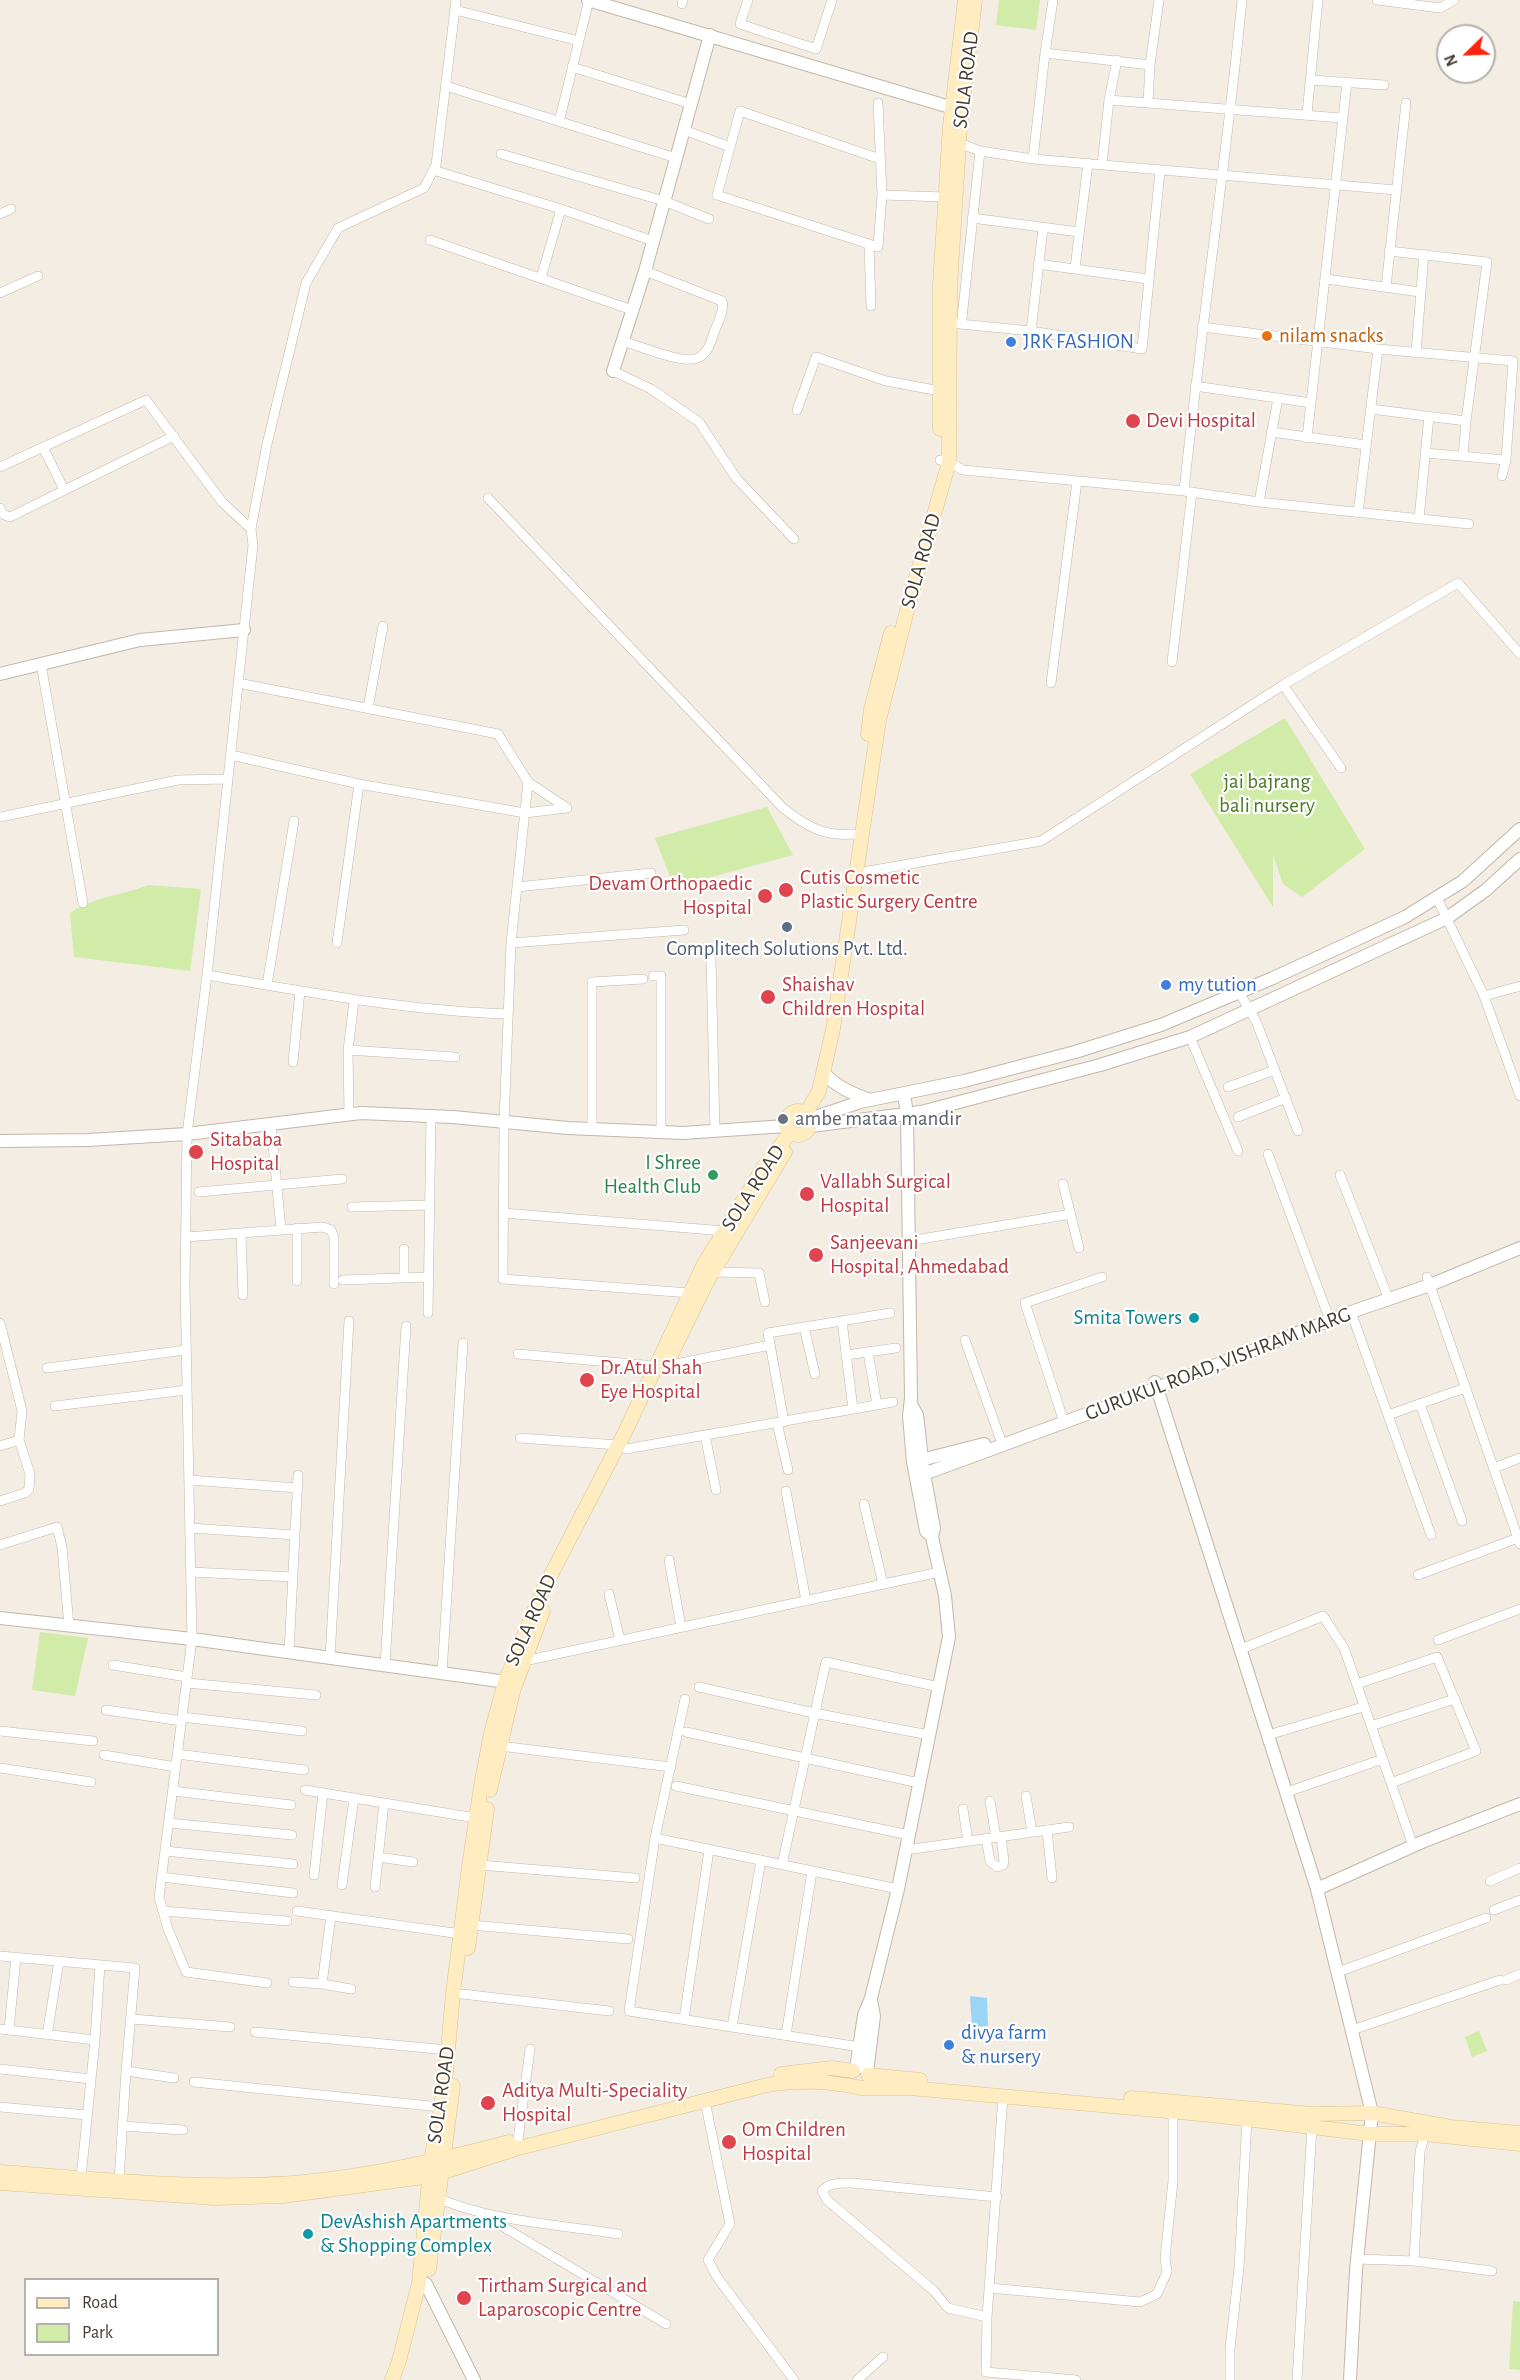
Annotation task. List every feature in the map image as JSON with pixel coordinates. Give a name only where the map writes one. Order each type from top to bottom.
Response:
[{"type":"main road","name":"SOLA ROAD","points":[[807,1117],[819,1091],[833,1029],[879,720],[944,461],[956,320],[959,143],[957,109],[965,0]]},
{"type":"main road","name":"SOLA ROAD","points":[[807,1117],[810,1091],[825,1027],[871,709],[944,461],[940,391],[940,285],[945,197],[975,0]]},
{"type":"main road","points":[[790,1114],[807,1117],[806,1134],[791,1131],[790,1114]]},
{"type":"main road","name":"SOLA ROAD","points":[[661,1366],[704,1264],[765,1165],[791,1131]]},
{"type":"main road","name":"SOLA ROAD","points":[[400,2380],[422,2289],[438,2199],[440,2107],[447,2050],[466,1930],[480,1865],[490,1784],[500,1746],[510,1682],[524,1660],[550,1591],[661,1366],[791,1131]]},
{"type":"main road","name":"SOLA ROAD","points":[[392,2380],[422,2289],[462,1994],[476,1818],[491,1733],[541,1594],[622,1447]]},
{"type":"main road","points":[[0,2172],[244,2185],[303,2182],[437,2167],[518,2139],[775,2075],[832,2068],[1312,2114],[1372,2113],[1451,2127],[1520,2133]]},
{"type":"main road","points":[[858,2087],[868,2082],[861,2071]]},
{"type":"main road","points":[[0,2183],[215,2198],[283,2196],[437,2167],[768,2085],[798,2080],[858,2087],[910,2088],[1173,2111],[1370,2134],[1425,2134],[1520,2144]]},
{"type":"street","points":[[736,43],[748,0]]},
{"type":"street","points":[[740,24],[816,49],[832,0]]},
{"type":"street","points":[[1033,159],[1053,0]]},
{"type":"street","points":[[1148,102],[1150,65],[1159,0]]},
{"type":"street","points":[[1172,662],[1188,492],[1195,386],[1231,109],[1242,0]]},
{"type":"street","points":[[1307,114],[1318,0]]},
{"type":"street","points":[[1377,0],[1407,1],[1440,8],[1454,0]]},
{"type":"street","points":[[559,122],[579,41],[595,1],[957,109]]},
{"type":"street","points":[[267,1983],[186,1972],[168,1929],[159,1897],[192,1639],[186,1350],[187,1134],[231,755],[253,545],[251,529],[267,444],[306,283],[338,228],[424,188],[436,165],[455,5],[579,41]]},
{"type":"street","points":[[710,35],[645,271],[613,371],[651,389],[699,422],[736,478],[794,539]]},
{"type":"street","points":[[1045,53],[1150,65]]},
{"type":"street","points":[[1102,165],[1109,100],[1117,60]]},
{"type":"street","points":[[572,67],[691,104]]},
{"type":"street","points":[[1311,80],[1384,85]]},
{"type":"street","points":[[1307,438],[1347,82]]},
{"type":"street","points":[[446,86],[676,158]]},
{"type":"street","points":[[1109,100],[1342,118]]},
{"type":"street","points":[[1386,287],[1406,103]]},
{"type":"street","points":[[878,104],[882,195],[878,247],[717,195],[740,111],[880,159]]},
{"type":"street","points":[[684,130],[730,147]]},
{"type":"street","points":[[959,143],[980,151],[1033,159],[1396,190]]},
{"type":"street","points":[[980,151],[956,320],[1142,349],[1160,171]]},
{"type":"street","points":[[501,154],[664,201],[709,219]]},
{"type":"street","points":[[1075,268],[1088,163]]},
{"type":"street","points":[[433,170],[561,209],[653,241]]},
{"type":"street","points":[[882,195],[945,197]]},
{"type":"street","points":[[0,214],[11,209]]},
{"type":"street","points":[[541,278],[561,209]]},
{"type":"street","points":[[972,218],[1079,232]]},
{"type":"street","points":[[1031,331],[1043,228]]},
{"type":"street","points":[[430,240],[632,310]]},
{"type":"street","points":[[869,244],[872,306]]},
{"type":"street","points":[[1389,251],[1487,262],[1463,456]]},
{"type":"street","points":[[1416,353],[1424,254]]},
{"type":"street","points":[[1038,264],[1148,279]]},
{"type":"street","points":[[622,341],[683,359],[695,359],[703,356],[721,312],[722,301],[713,296],[676,285],[645,271]]},
{"type":"street","points":[[0,293],[39,276]]},
{"type":"street","points":[[1326,279],[1420,292]]},
{"type":"street","points":[[1202,327],[1377,350],[1513,361],[1506,460],[1502,476]]},
{"type":"street","points":[[1358,513],[1377,350]]},
{"type":"street","points":[[797,410],[816,357],[886,381],[940,391]]},
{"type":"street","points":[[1195,386],[1311,403]]},
{"type":"street","points":[[1259,502],[1278,398]]},
{"type":"street","points":[[0,467],[146,400],[222,502],[251,529]]},
{"type":"street","points":[[1371,410],[1466,421]]},
{"type":"street","points":[[1419,519],[1429,416]]},
{"type":"street","points":[[1271,432],[1366,446]]},
{"type":"street","points":[[0,508],[2,514],[10,517],[174,436]]},
{"type":"street","points":[[43,447],[64,490]]},
{"type":"street","points":[[1425,453],[1506,460]]},
{"type":"street","points":[[944,461],[963,470],[1188,492],[1259,502],[1469,524]]},
{"type":"street","points":[[1051,683],[1077,481]]},
{"type":"street","points":[[488,498],[783,808],[816,831],[839,835],[854,834]]},
{"type":"street","points":[[857,873],[1041,841],[1283,686],[1458,583],[1520,654]]},
{"type":"street","points":[[368,708],[383,626]]},
{"type":"street","points":[[0,674],[140,640],[244,630]]},
{"type":"street","points":[[41,664],[83,903]]},
{"type":"street","points":[[231,755],[359,784],[525,813],[567,808],[528,782],[498,734],[238,683]]},
{"type":"street","points":[[1283,686],[1341,768]]},
{"type":"street","points":[[0,817],[178,780],[228,779]]},
{"type":"street","points":[[528,782],[511,944],[504,1122],[503,1279],[690,1293]]},
{"type":"street","points":[[337,943],[359,784]]},
{"type":"street","points":[[267,985],[294,821]]},
{"type":"street","points":[[807,1117],[1075,1052],[1161,1025],[1405,917],[1463,881],[1520,829]]},
{"type":"street","points":[[807,1117],[907,1114],[1014,1089],[1100,1065],[1190,1036],[1448,918],[1486,890],[1520,859]]},
{"type":"street","points":[[517,887],[651,873]]},
{"type":"street","points":[[1437,898],[1484,996],[1520,1096]]},
{"type":"street","points":[[511,944],[684,930]]},
{"type":"street","points":[[711,959],[715,1130]]},
{"type":"street","points":[[207,975],[354,1001],[471,1013],[508,1014]]},
{"type":"street","points":[[653,976],[661,976],[661,1132]]},
{"type":"street","points":[[592,1129],[592,982],[643,979]]},
{"type":"street","points":[[1484,996],[1520,986]]},
{"type":"street","points":[[293,1062],[300,991]]},
{"type":"street","points":[[1239,992],[1256,1022],[1298,1131]]},
{"type":"street","points":[[349,1114],[348,1050],[354,1001]]},
{"type":"street","points":[[1190,1036],[1238,1152]]},
{"type":"street","points":[[348,1050],[454,1057]]},
{"type":"street","points":[[1228,1088],[1275,1070]]},
{"type":"street","points":[[823,1072],[841,1088],[871,1100]]},
{"type":"street","points":[[861,2071],[860,2047],[864,2015],[871,1998],[898,1889],[949,1637],[940,1572],[932,1537],[934,1528],[920,1476],[909,1416],[911,1404],[909,1241],[907,1114],[904,1095]]},
{"type":"street","points":[[1238,1117],[1286,1098]]},
{"type":"street","points":[[0,1141],[88,1140],[187,1134],[349,1114],[431,1116],[661,1132],[791,1131]]},
{"type":"street","points":[[428,1313],[431,1116]]},
{"type":"street","points":[[271,1123],[280,1230]]},
{"type":"street","points":[[1268,1154],[1328,1315]]},
{"type":"street","points":[[1340,1175],[1386,1292]]},
{"type":"street","points":[[199,1192],[342,1179]]},
{"type":"street","points":[[1063,1184],[1080,1248]]},
{"type":"street","points":[[352,1207],[429,1205]]},
{"type":"street","points":[[503,1213],[725,1231]]},
{"type":"street","points":[[909,1241],[1071,1214]]},
{"type":"street","points":[[186,1237],[323,1227],[331,1230],[334,1237],[338,1282],[428,1277]]},
{"type":"street","points":[[297,1228],[297,1281]]},
{"type":"street","points":[[241,1233],[243,1295]]},
{"type":"street","name":"GURUKUL ROAD, VISHRAM MARG","points":[[920,1476],[1351,1312],[1520,1242]]},
{"type":"street","name":"GURUKUL ROAD, VISHRAM MARG","points":[[918,1461],[1000,1438],[1156,1385],[1386,1292],[1428,1281],[1520,1248]]},
{"type":"street","points":[[404,1249],[404,1278]]},
{"type":"street","points":[[712,1272],[759,1273],[765,1302]]},
{"type":"street","points":[[1062,1416],[1025,1303],[1102,1277]]},
{"type":"street","points":[[1418,1575],[1519,1541],[1428,1281]]},
{"type":"street","points":[[1351,1312],[1431,1535]]},
{"type":"street","points":[[788,1470],[768,1333],[890,1313]]},
{"type":"street","points":[[330,1658],[349,1321]]},
{"type":"street","points":[[842,1321],[853,1409]]},
{"type":"street","points":[[0,1323],[22,1411],[19,1440],[30,1474],[29,1489],[25,1493],[0,1501]]},
{"type":"street","points":[[385,1665],[406,1326]]},
{"type":"street","points":[[804,1327],[814,1374]]},
{"type":"street","points":[[965,1340],[1000,1438]]},
{"type":"street","points":[[442,1673],[463,1343]]},
{"type":"street","points":[[518,1354],[661,1366],[770,1345]]},
{"type":"street","points":[[846,1355],[896,1348]]},
{"type":"street","points":[[47,1368],[186,1350]]},
{"type":"street","points":[[868,1352],[877,1405]]},
{"type":"street","points":[[1156,1385],[1317,1889],[1372,2113],[1357,2259],[1350,2380]]},
{"type":"street","points":[[1388,1415],[1465,1388]]},
{"type":"street","points":[[55,1406],[187,1390]]},
{"type":"street","points":[[520,1438],[622,1447],[893,1402]]},
{"type":"street","points":[[1420,1404],[1462,1521]]},
{"type":"street","points":[[705,1435],[717,1490]]},
{"type":"street","points":[[0,1446],[19,1440]]},
{"type":"street","points":[[1494,1468],[1520,1458]]},
{"type":"street","points":[[289,1652],[298,1474]]},
{"type":"street","points":[[189,1480],[298,1488]]},
{"type":"street","points":[[786,1491],[806,1601]]},
{"type":"street","points":[[864,1504],[883,1584]]},
{"type":"street","points":[[0,1545],[57,1527],[62,1547],[69,1626]]},
{"type":"street","points":[[190,1528],[295,1535]]},
{"type":"street","points":[[669,1560],[681,1627]]},
{"type":"street","points":[[191,1572],[293,1577]]},
{"type":"street","points":[[524,1660],[940,1572]]},
{"type":"street","points":[[609,1594],[620,1640]]},
{"type":"street","points":[[1438,1640],[1520,1609]]},
{"type":"street","points":[[1241,1649],[1323,1616],[1344,1648],[1413,1846]]},
{"type":"street","points":[[0,1618],[192,1639],[510,1682]]},
{"type":"street","points":[[1357,1684],[1437,1657],[1476,1751],[1391,1783]]},
{"type":"street","points":[[782,1865],[826,1662],[939,1687]]},
{"type":"street","points":[[112,1665],[187,1680],[316,1695]]},
{"type":"street","points":[[699,1688],[929,1735]]},
{"type":"street","points":[[1371,1726],[1455,1699]]},
{"type":"street","points":[[685,1700],[655,1838],[629,2011],[860,2047]]},
{"type":"street","points":[[1268,1735],[1364,1707]]},
{"type":"street","points":[[106,1710],[302,1731]]},
{"type":"street","points":[[0,1731],[93,1741]]},
{"type":"street","points":[[686,1732],[919,1783]]},
{"type":"street","points":[[500,1746],[670,1767]]},
{"type":"street","points":[[177,1754],[304,1770]]},
{"type":"street","points":[[104,1755],[176,1767]]},
{"type":"street","points":[[1287,1792],[1383,1759]]},
{"type":"street","points":[[0,1767],[91,1782]]},
{"type":"street","points":[[676,1786],[909,1835]]},
{"type":"street","points":[[305,1790],[476,1818]]},
{"type":"street","points":[[173,1791],[291,1805]]},
{"type":"street","points":[[314,1875],[323,1793]]},
{"type":"street","points":[[1026,1796],[1032,1832]]},
{"type":"street","points":[[342,1885],[354,1798]]},
{"type":"street","points":[[990,1801],[994,1837]]},
{"type":"street","points":[[375,1887],[384,1803]]},
{"type":"street","points":[[1317,1889],[1413,1846],[1520,1804]]},
{"type":"street","points":[[963,1809],[968,1841]]},
{"type":"street","points":[[169,1823],[292,1835]]},
{"type":"street","points":[[906,1850],[1069,1827]]},
{"type":"street","points":[[1047,1830],[1052,1878]]},
{"type":"street","points":[[655,1838],[898,1889]]},
{"type":"street","points":[[684,2019],[709,1850]]},
{"type":"street","points":[[165,1851],[293,1864]]},
{"type":"street","points":[[378,1857],[413,1862]]},
{"type":"street","points":[[732,2027],[761,1860]]},
{"type":"street","points":[[480,1865],[635,1878]]},
{"type":"street","points":[[1490,1881],[1520,1868]]},
{"type":"street","points":[[786,2035],[812,1871]]},
{"type":"street","points":[[162,1877],[293,1893]]},
{"type":"street","points":[[1494,1910],[1520,1900]]},
{"type":"street","points":[[163,1911],[287,1921]]},
{"type":"street","points":[[297,1911],[466,1930],[628,1939]]},
{"type":"street","points":[[322,1984],[331,1916]]},
{"type":"street","points":[[1338,1972],[1486,1918]]},
{"type":"street","points":[[0,1956],[135,1968],[119,2180]]},
{"type":"street","points":[[16,1957],[5,2030],[95,2040]]},
{"type":"street","points":[[47,2035],[59,1961]]},
{"type":"street","points":[[81,2178],[100,1965]]},
{"type":"street","points":[[1352,2030],[1520,1974]]},
{"type":"street","points":[[292,1982],[351,1989]]},
{"type":"street","points":[[462,1994],[609,2012]]},
{"type":"street","points":[[861,2071],[874,2016],[871,1998]]},
{"type":"street","points":[[132,2019],[230,2027]]},
{"type":"street","points":[[255,2032],[447,2050]]},
{"type":"street","points":[[518,2139],[530,2049]]},
{"type":"street","points":[[0,2069],[91,2079]]},
{"type":"street","points":[[126,2071],[174,2078]]},
{"type":"street","points":[[194,2082],[440,2107]]},
{"type":"street","points":[[1003,2096],[987,2318],[986,2372],[1076,2380]]},
{"type":"street","points":[[705,2101],[730,2224],[708,2260],[717,2277],[794,2380]]},
{"type":"street","points":[[0,2107],[87,2115]]},
{"type":"street","points":[[990,2288],[1140,2302],[1157,2294],[1167,2272],[1165,2258],[1173,2181],[1173,2111]]},
{"type":"street","points":[[1230,2380],[1230,2348],[1239,2268],[1248,2119]]},
{"type":"street","points":[[122,2126],[183,2130]]},
{"type":"street","points":[[1297,2380],[1312,2126]]},
{"type":"street","points":[[1414,2261],[1420,2152],[1425,2134]]},
{"type":"street","points":[[987,2318],[948,2308],[934,2291],[827,2200],[822,2191],[825,2187],[837,2183],[852,2183],[997,2197]]},
{"type":"street","points":[[438,2199],[456,2207],[480,2213],[618,2234]]},
{"type":"street","points":[[480,2213],[666,2324]]},
{"type":"street","points":[[1357,2259],[1414,2261],[1492,2271]]},
{"type":"street","points":[[422,2289],[466,2380]]},
{"type":"street","points":[[422,2289],[474,2380]]},
{"type":"street","points":[[857,2380],[883,2357]]},
{"type":"green space","points":[[999,0],[1040,0],[1036,30],[996,25]]},
{"type":"green space","name":"jai bajrang bali nursery","points":[[1285,718],[1365,849],[1302,897],[1283,884],[1273,855],[1273,907],[1190,774]]},
{"type":"green space","points":[[767,807],[793,855],[674,887],[655,838]]},
{"type":"green space","points":[[148,885],[201,889],[190,971],[74,957],[70,913],[99,900]]},
{"type":"green space","points":[[40,1632],[88,1638],[75,1696],[32,1690]]},
{"type":"green space","points":[[1479,2031],[1487,2051],[1472,2057],[1465,2037]]},
{"type":"green space","points":[[1513,2301],[1520,2302],[1520,2370],[1509,2369]]},
{"type":"water","points":[[970,1996],[987,1998],[988,2026],[972,2027]]},
{"type":"place","name":"nilam snacks","points":[[1267,336]]},
{"type":"place","name":"JRK FASHION","points":[[1011,342]]},
{"type":"place","name":"Devi Hospital","points":[[1133,421]]},
{"type":"place","name":"Cutis Cosmetic Plastic Surgery Centre","points":[[786,890]]},
{"type":"place","name":"Devam Orthopaedic Hospital","points":[[765,896]]},
{"type":"place","name":"Complitech Solutions Pvt. Ltd.","points":[[787,927]]},
{"type":"place","name":"my tution","points":[[1166,985]]},
{"type":"place","name":"Shaishav Children Hospital","points":[[768,997]]},
{"type":"place","name":"ambe mataa mandir","points":[[783,1119]]},
{"type":"place","name":"Sitababa Hospital","points":[[196,1152]]},
{"type":"place","name":"I Shree Health Club","points":[[713,1175]]},
{"type":"place","name":"Vallabh Surgical Hospital","points":[[807,1194]]},
{"type":"place","name":"Sanjeevani Hospital, Ahmedabad","points":[[816,1255]]},
{"type":"place","name":"Smita Towers","points":[[1194,1318]]},
{"type":"place","name":"Dr.Atul Shah Eye Hospital","points":[[587,1380]]},
{"type":"place","name":"divya farm & nursery","points":[[949,2045]]},
{"type":"place","name":"Aditya Multi-Speciality Hospital","points":[[488,2103]]},
{"type":"place","name":"Om Children Hospital","points":[[729,2142]]},
{"type":"place","name":"DevAshish Apartments & Shopping Complex","points":[[308,2234]]},
{"type":"place","name":"Tirtham Surgical and Laparoscopic Centre","points":[[464,2298]]}]
